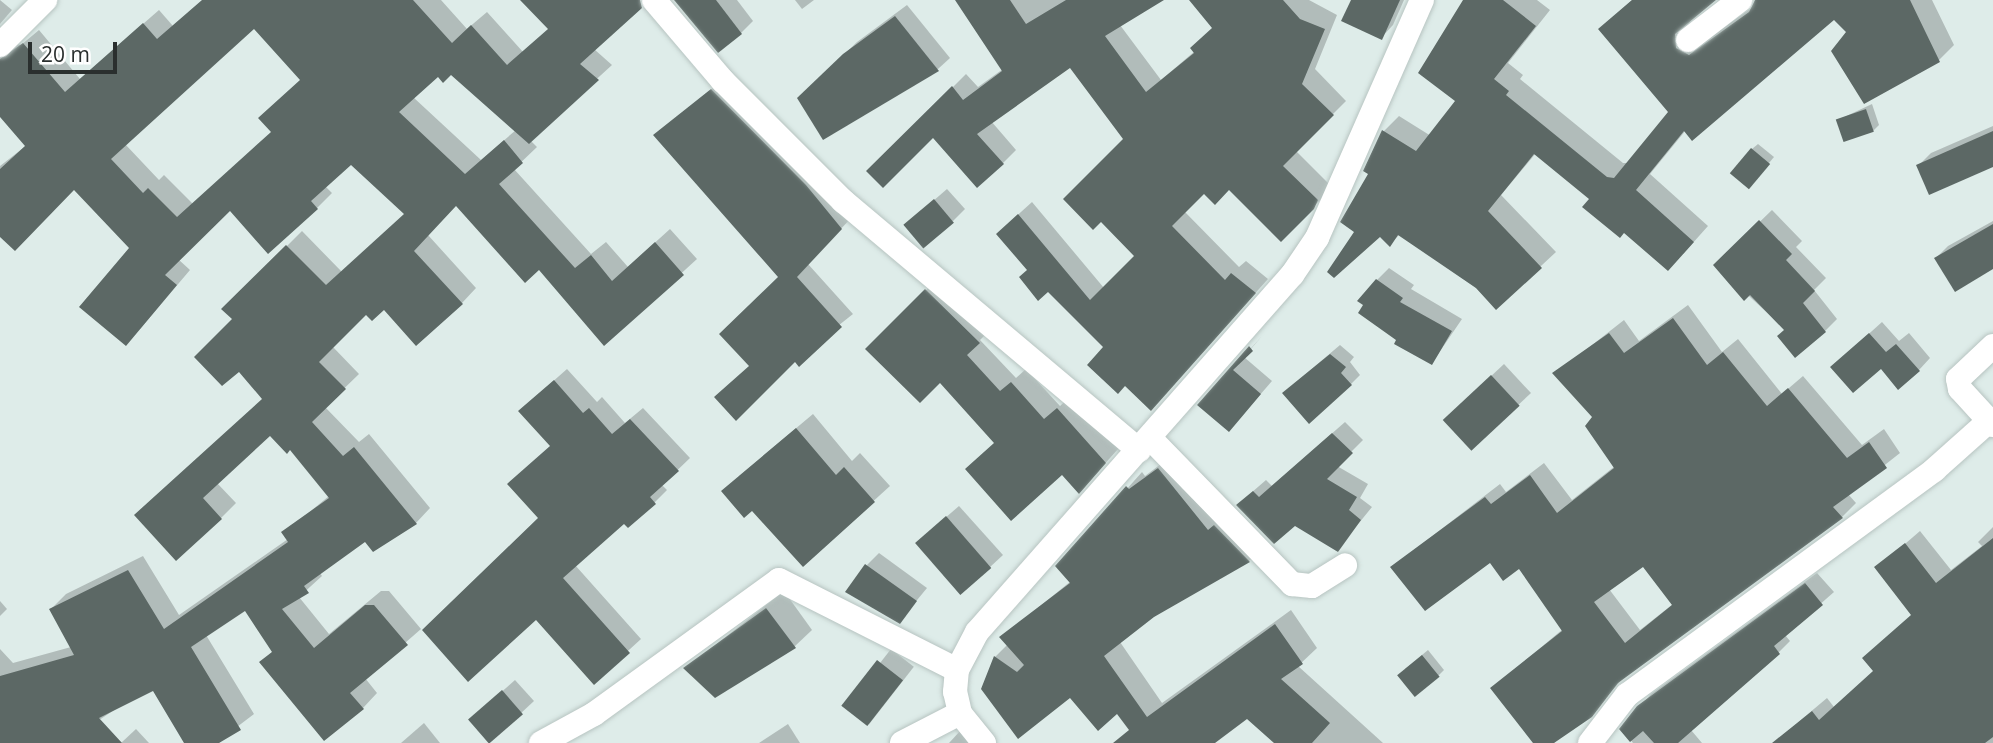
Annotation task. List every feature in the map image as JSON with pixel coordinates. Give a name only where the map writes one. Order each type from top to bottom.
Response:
[{"type":"street","points":[[0,45],[46,0]]},
{"type":"street","points":[[654,0],[723,80],[843,201],[1144,444],[1292,584],[1312,586],[1345,565]]},
{"type":"street","points":[[984,743],[960,713],[955,692],[957,670],[977,632],[1004,597],[1144,444],[1292,275],[1317,238],[1422,0]]},
{"type":"street","points":[[1688,40],[1740,0]]},
{"type":"street","points":[[1590,743],[1628,695],[1934,470],[1991,423],[1960,389],[1958,379],[1993,346]]},
{"type":"street","points":[[541,743],[594,714],[779,580],[957,670]]},
{"type":"street","points":[[902,743],[960,713]]},
{"type":"building","points":[[202,0],[413,0],[452,43],[471,25],[507,65],[548,29],[520,0],[640,0],[642,8],[580,64],[599,80],[529,144],[451,75],[443,83],[438,77],[399,112],[465,174],[504,140],[523,163],[499,184],[575,268],[591,255],[612,281],[655,242],[684,275],[604,346],[539,270],[525,283],[456,206],[414,251],[463,304],[416,346],[384,310],[372,321],[366,315],[319,362],[346,389],[312,422],[343,456],[354,447],[417,524],[373,552],[365,542],[304,586],[309,593],[282,609],[314,648],[365,605],[374,605],[408,645],[350,693],[364,709],[324,741],[259,662],[272,652],[245,611],[191,647],[241,730],[219,743],[184,743],[153,691],[99,718],[122,743],[0,743],[0,676],[74,655],[49,609],[128,570],[164,629],[288,542],[281,532],[329,498],[290,450],[287,454],[270,436],[203,498],[222,519],[176,561],[134,515],[262,399],[239,372],[222,386],[194,357],[232,319],[221,309],[286,245],[326,285],[404,214],[351,165],[311,201],[318,209],[268,254],[230,211],[165,275],[177,285],[126,346],[79,307],[129,248],[74,190],[15,251],[0,237],[0,169],[25,146],[0,117],[0,59],[23,43],[65,92],[143,23],[157,39]],"holes":[[[254,29],[300,80],[258,118],[271,132],[177,217],[148,188],[143,193],[111,159]]]},
{"type":"building","points":[[674,0],[716,0],[742,34],[718,53]]},
{"type":"building","points":[[955,0],[1010,0],[1026,24],[1066,0],[1164,0],[1105,36],[1146,92],[1194,53],[1190,48],[1212,28],[1189,0],[1283,0],[1300,19],[1325,29],[1302,84],[1334,115],[1283,166],[1318,200],[1314,209],[1281,242],[1229,190],[1215,205],[1204,194],[1172,226],[1225,280],[1231,273],[1256,293],[1151,411],[1125,386],[1118,394],[1087,365],[1103,347],[1048,292],[1038,301],[1019,277],[1027,270],[996,234],[1018,214],[1090,300],[1134,256],[1101,222],[1093,230],[1063,199],[1123,139],[1070,68],[977,134],[1004,164],[977,188],[933,138],[883,188],[866,171],[952,86],[963,100],[1002,71]]},
{"type":"building","points":[[1351,0],[1400,0],[1382,40],[1341,21]]},
{"type":"building","points":[[1463,0],[1503,0],[1536,26],[1494,79],[1509,91],[1506,95],[1607,177],[1614,178],[1668,112],[1598,29],[1632,0],[1716,0],[1675,34],[1676,48],[1689,55],[1749,12],[1755,0],[1910,0],[1940,62],[1864,104],[1831,51],[1846,32],[1834,20],[1692,141],[1684,131],[1636,190],[1694,242],[1668,271],[1624,233],[1620,238],[1582,207],[1589,199],[1534,154],[1488,211],[1542,268],[1496,310],[1476,288],[1398,235],[1390,247],[1380,237],[1334,278],[1327,272],[1354,232],[1340,222],[1368,174],[1363,171],[1382,130],[1416,151],[1455,101],[1418,73]]},
{"type":"building","points":[[895,16],[939,71],[823,140],[797,98],[843,54]]},
{"type":"building","points":[[711,89],[806,185],[842,229],[797,277],[842,327],[799,367],[795,362],[736,421],[714,397],[749,366],[719,334],[778,277],[653,135]]},
{"type":"building","points":[[1866,109],[1874,132],[1844,142],[1836,119]]},
{"type":"building","points":[[1993,131],[1993,167],[1929,195],[1916,165]]},
{"type":"building","points":[[1751,148],[1770,164],[1749,189],[1730,173]]},
{"type":"building","points":[[934,199],[954,223],[923,248],[903,225]]},
{"type":"building","points":[[1759,220],[1792,254],[1786,260],[1815,291],[1803,303],[1826,332],[1795,358],[1777,336],[1784,330],[1750,295],[1744,301],[1713,265]]},
{"type":"building","points":[[1993,224],[1993,269],[1955,292],[1934,258]]},
{"type":"building","points":[[1376,279],[1403,298],[1400,302],[1452,331],[1432,365],[1394,344],[1396,340],[1358,313],[1363,305],[1357,301]]},
{"type":"building","points":[[925,289],[980,343],[967,355],[1000,391],[1011,382],[1044,419],[1057,408],[1106,463],[1079,494],[1062,475],[1011,521],[965,469],[994,443],[940,383],[920,403],[865,349]]},
{"type":"building","points":[[1673,318],[1707,365],[1723,352],[1767,406],[1788,388],[1847,458],[1869,442],[1887,468],[1833,507],[1843,518],[1618,683],[1592,717],[1554,743],[1533,743],[1490,688],[1562,631],[1519,569],[1503,581],[1490,563],[1425,611],[1390,567],[1485,497],[1491,504],[1530,475],[1557,513],[1614,468],[1585,426],[1592,417],[1552,373],[1609,333],[1624,353]],"holes":[[[1643,567],[1672,605],[1625,643],[1594,602]]]},
{"type":"building","points":[[1869,333],[1886,352],[1896,344],[1920,371],[1898,390],[1881,369],[1853,393],[1830,367]]},
{"type":"building","points":[[1249,346],[1253,351],[1233,370],[1261,394],[1229,432],[1197,405]]},
{"type":"building","points":[[1330,354],[1346,367],[1341,373],[1352,385],[1309,424],[1282,393]]},
{"type":"building","points":[[1491,375],[1520,406],[1471,451],[1443,420]]},
{"type":"building","points":[[554,380],[583,413],[589,408],[612,434],[630,419],[679,471],[650,497],[656,504],[628,528],[624,524],[563,578],[630,653],[594,685],[536,620],[468,682],[422,630],[538,518],[507,484],[550,446],[518,411]]},
{"type":"building","points":[[796,428],[836,475],[844,467],[875,502],[803,567],[752,511],[744,518],[721,491]]},
{"type":"building","points":[[1332,433],[1353,453],[1327,479],[1357,497],[1349,510],[1361,520],[1338,552],[1295,526],[1274,544],[1236,505],[1253,491],[1259,497]]},
{"type":"building","points":[[1158,468],[1208,530],[1214,525],[1250,562],[1154,617],[1104,656],[1147,717],[1275,624],[1303,664],[1281,679],[1330,723],[1312,743],[1274,743],[1247,719],[1215,743],[1113,743],[1129,730],[1117,714],[1098,731],[1070,698],[1018,739],[981,689],[994,656],[1017,672],[1024,665],[999,637],[1070,583],[1055,566],[1126,486],[1129,489]]},
{"type":"building","points":[[946,516],[991,568],[960,595],[915,543]]},
{"type":"building","points":[[1993,538],[1993,737],[1985,743],[1772,743],[1812,711],[1819,720],[1873,671],[1862,658],[1911,615],[1874,567],[1905,543],[1936,583]]},
{"type":"building","points":[[865,564],[917,601],[900,624],[845,592]]},
{"type":"building","points":[[1805,583],[1823,605],[1774,646],[1780,654],[1678,743],[1654,743],[1643,731],[1630,742],[1619,729],[1637,706]]},
{"type":"building","points":[[766,608],[796,648],[715,698],[683,668]]},
{"type":"building","points":[[1422,655],[1440,677],[1415,697],[1397,675]]},
{"type":"building","points":[[877,660],[903,680],[867,726],[841,706]]},
{"type":"building","points":[[502,690],[523,714],[490,743],[468,720]]}]
